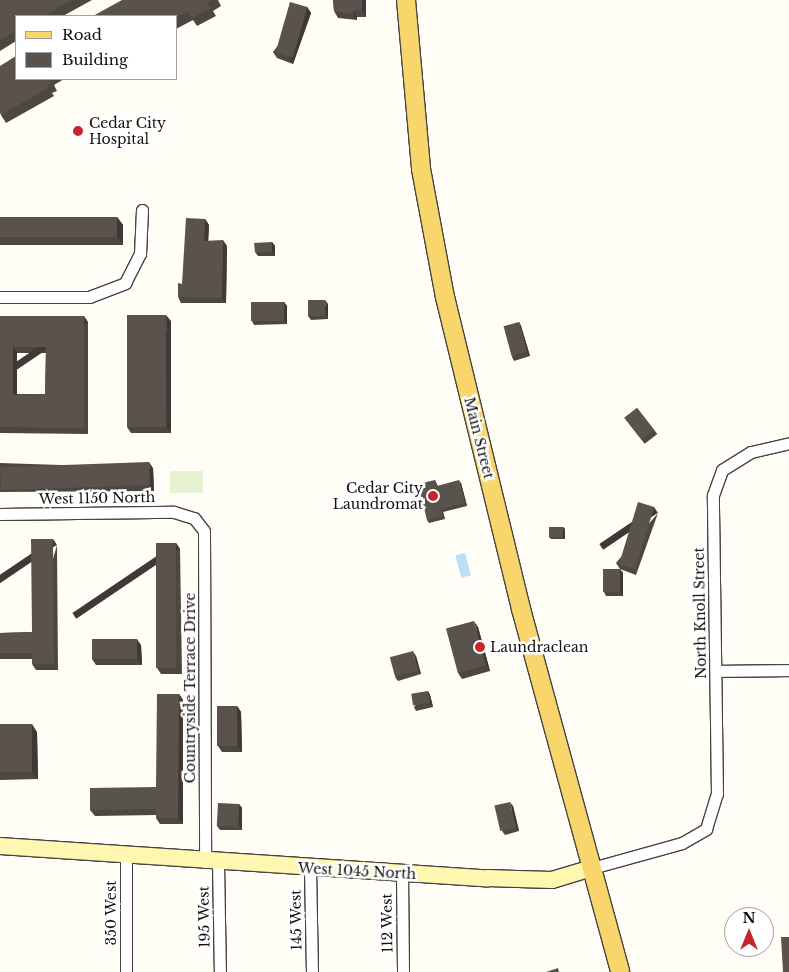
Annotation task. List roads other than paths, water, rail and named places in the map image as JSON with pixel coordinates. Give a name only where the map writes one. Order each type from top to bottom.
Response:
[{"type":"main road","name":"Main Street","points":[[406,0],[421,170],[444,293],[521,609],[619,971]]},
{"type":"main road","name":"West 1045 North","points":[[0,846],[402,874],[552,880],[592,868]]},
{"type":"street","points":[[0,296],[89,296],[125,283],[140,254],[142,210]]},
{"type":"street","name":"North Knoll Street","points":[[706,829],[717,794],[713,495],[722,470],[751,452],[789,443]]},
{"type":"street","name":"West 1150 North","points":[[0,514],[174,512],[194,518]]},
{"type":"street","name":"Countryside Terrace Drive","points":[[194,518],[204,531],[212,862]]},
{"type":"street","points":[[716,671],[789,670]]},
{"type":"street","name":"West 1045 North","points":[[592,868],[682,843],[706,829]]},
{"type":"street","name":"350 West","points":[[126,854],[126,972]]},
{"type":"street","name":"195 West","points":[[212,862],[220,972]]},
{"type":"street","name":"145 West","points":[[310,868],[312,972]]},
{"type":"street","name":"112 West","points":[[402,874],[403,972]]},
{"type":"water","points":[[465,553],[471,575],[461,578],[455,556]]},
{"type":"place","name":"Cedar City Hospital","points":[[78,131]]},
{"type":"place","name":"Cedar City Laundromat","points":[[433,496]]},
{"type":"place","name":"Laundraclean","points":[[480,647]]}]
